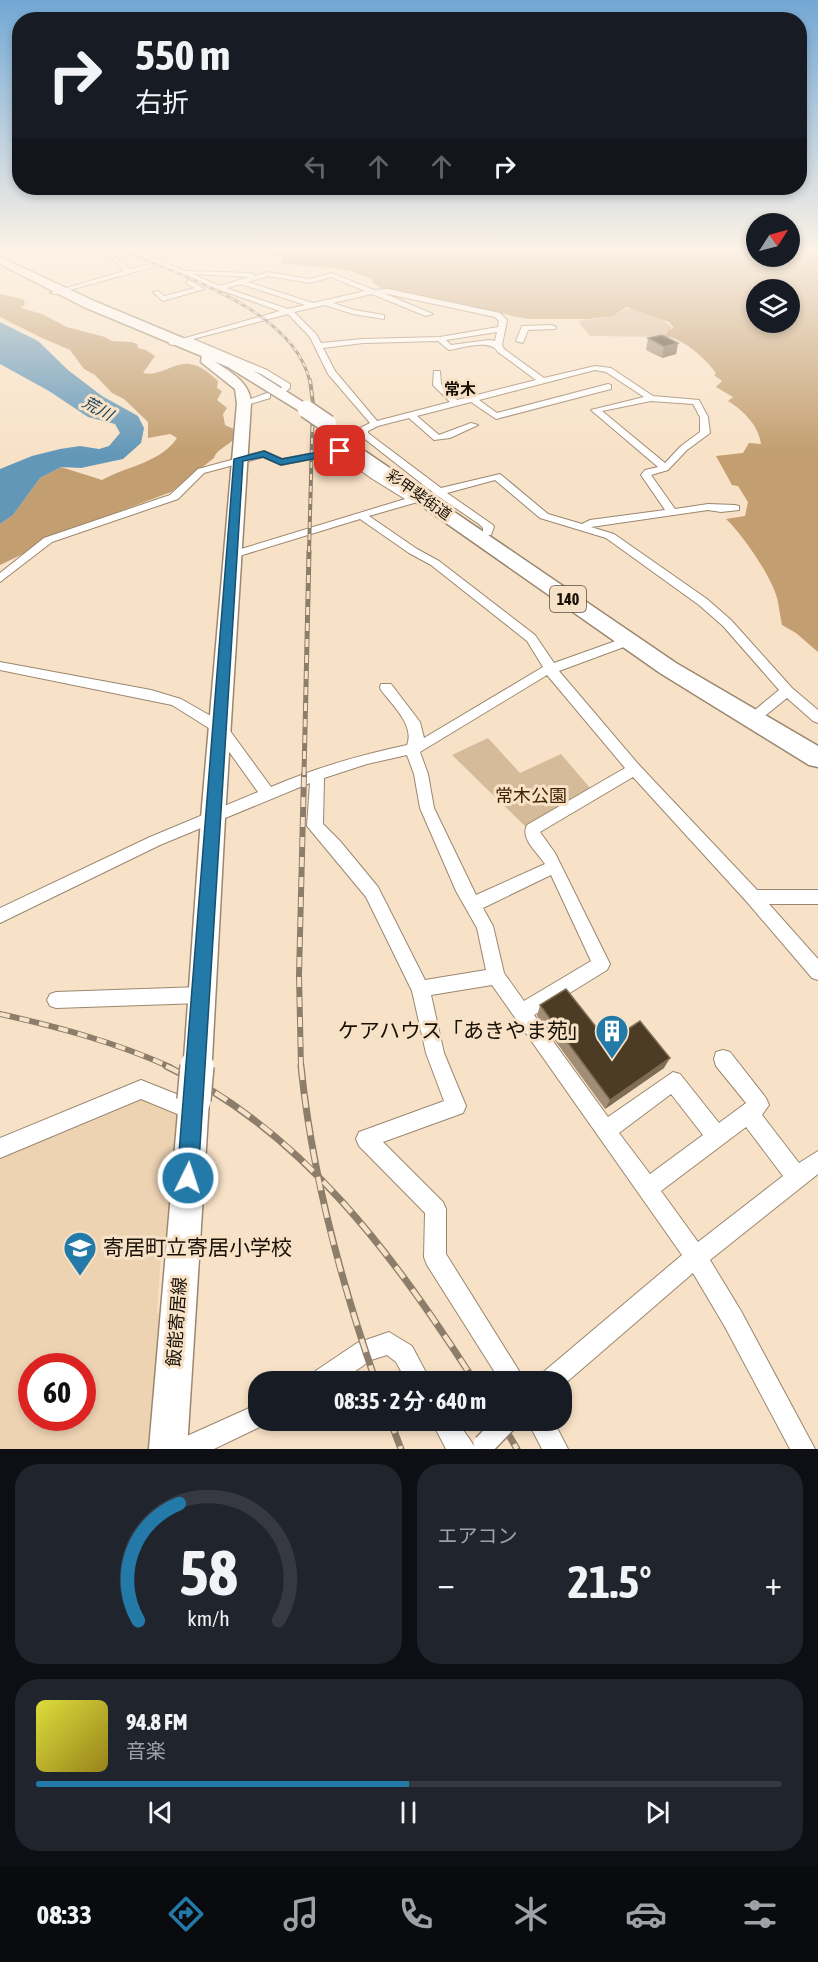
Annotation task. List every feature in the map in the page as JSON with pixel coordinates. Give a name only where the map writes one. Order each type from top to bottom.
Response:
[{"type":"highway","name":"彩甲斐街道","points":[[123,319],[179,341],[305,412],[628,640],[752,720],[818,758]]},
{"type":"highway","name":"彩甲斐街道","points":[[482,535],[638,636],[818,745]]},
{"type":"main road","points":[[210,357],[210,366],[241,387],[244,393],[244,404]]},
{"type":"main road","name":"飯能寄居線","points":[[168,1449],[244,404]]},
{"type":"street","points":[[179,341],[262,319]]},
{"type":"street","points":[[298,319],[319,346],[331,372],[375,424]]},
{"type":"street","points":[[501,319],[499,344],[501,350],[542,381]]},
{"type":"street","points":[[440,339],[449,348],[489,342],[499,344],[523,342],[525,328],[552,327]]},
{"type":"street","points":[[319,346],[363,341],[440,339],[500,329]]},
{"type":"street","points":[[464,334],[473,344]]},
{"type":"street","points":[[179,341],[264,372],[287,386],[284,390]]},
{"type":"street","points":[[472,399],[496,416],[597,378],[602,369],[627,381],[651,398]]},
{"type":"street","points":[[437,373],[437,385],[455,403]]},
{"type":"street","points":[[0,579],[14,565],[48,540],[174,497],[201,471],[264,454],[281,462],[342,450],[391,487],[414,499],[459,531],[470,537],[482,535],[489,527],[367,442],[363,430],[375,424],[542,381],[597,378],[627,381]]},
{"type":"street","points":[[244,404],[267,396]]},
{"type":"street","points":[[665,468],[596,410],[651,398],[696,402],[704,417],[705,433],[684,448],[665,468],[648,472],[646,475],[672,512]]},
{"type":"street","points":[[411,415],[437,438],[450,436],[457,430],[474,425]]},
{"type":"street","points":[[439,492],[496,476],[550,520],[585,527],[610,536],[632,549],[727,622],[788,691],[818,718]]},
{"type":"street","points":[[232,555],[414,499]]},
{"type":"street","points":[[585,527],[590,523],[708,507],[735,508]]},
{"type":"street","points":[[361,515],[412,551],[435,563],[531,638],[551,669],[634,769],[753,897],[818,972]]},
{"type":"street","points":[[0,916],[154,842],[268,794],[366,759],[419,747],[474,712],[551,669],[628,640]]},
{"type":"street","points":[[0,666],[168,699],[204,717],[219,728],[268,794]]},
{"type":"street","points":[[386,687],[416,726],[417,737],[412,749],[421,774],[427,808],[472,905],[485,926],[496,976],[696,1257],[733,1319],[803,1449]]},
{"type":"street","points":[[761,712],[788,691]]},
{"type":"street","points":[[521,1013],[601,964],[550,858],[533,837],[532,830],[634,769]]},
{"type":"street","points":[[317,775],[315,826],[335,846],[372,892],[420,989],[435,1053],[456,1106],[366,1139],[436,1209],[435,1257],[508,1371]]},
{"type":"street","points":[[472,905],[553,867]]},
{"type":"street","points":[[753,897],[818,897]]},
{"type":"street","points":[[420,989],[496,976]]},
{"type":"street","points":[[56,1000],[201,994]]},
{"type":"street","points":[[647,1189],[759,1105],[723,1059]]},
{"type":"street","points":[[605,1131],[673,1081],[717,1136]]},
{"type":"street","points":[[0,1148],[141,1089],[193,1105]]},
{"type":"street","points":[[748,1113],[796,1176]]},
{"type":"street","points":[[562,1371],[696,1257],[796,1176],[818,1161]]},
{"type":"street","points":[[336,1371],[365,1352],[389,1343],[404,1353],[414,1371]]},
{"type":"street","points":[[187,1449],[248,1421]]},
{"type":"street","points":[[449,1431],[456,1443],[475,1448],[494,1431]]},
{"type":"street","points":[[545,1431],[556,1449]]},
{"type":"shaded area","points":[[3,319],[51,319],[67,327],[112,341],[137,344],[138,348],[155,356],[143,373],[155,373],[183,364],[201,368],[218,381],[217,388],[222,391],[217,400],[227,408],[223,414],[225,425],[238,431],[234,439],[214,458],[171,492],[41,541],[25,553],[0,565],[0,524],[13,515],[40,478],[61,467],[102,480],[152,459],[162,453],[177,438],[170,434],[148,438],[148,422],[124,399],[112,393],[95,375],[84,369],[70,350]]},
{"type":"shaded area","points":[[526,319],[591,319],[528,319]]},
{"type":"shaded area","points":[[660,319],[746,319],[746,333],[800,333],[800,319],[818,319],[818,652],[796,633],[782,625],[777,598],[769,579],[748,545],[726,519],[745,516],[748,502],[738,486],[732,485],[716,456],[743,453],[749,443],[761,444],[760,437],[745,414],[728,401],[733,397],[716,387],[722,381],[714,375],[716,373],[706,361],[687,345],[665,336],[668,330],[674,328],[669,322]]},
{"type":"shaded area","name":"寄居町立寄居小学校","points":[[141,1094],[181,1113],[176,1227],[162,1241],[157,1313],[168,1312],[156,1449],[0,1449],[0,1153]]},
{"type":"green space","points":[[595,319],[659,319],[672,328],[666,332],[668,337],[590,336],[578,321]]},
{"type":"green space","name":"常木公園","points":[[488,738],[520,773],[561,754],[591,789],[527,828],[452,755]]},
{"type":"water","name":"荒川","points":[[0,322],[38,341],[68,370],[102,396],[138,416],[144,428],[141,443],[123,459],[81,468],[61,467],[40,478],[13,515],[0,524],[0,469],[32,456],[60,449],[80,446],[99,449],[109,446],[120,433],[115,424],[88,417],[49,391],[0,364]]},
{"type":"building","points":[[662,335],[678,343],[664,347],[648,338]]},
{"type":"building","name":"ケアハウス「あきやま苑」","points":[[566,989],[608,1042],[640,1021],[670,1058],[610,1100],[540,1005]]},
{"type":"tunnel","points":[[344,450],[364,443]]},
{"type":"railway","points":[[263,319],[283,335],[300,357],[310,382]]},
{"type":"railway","points":[[309,552],[313,403],[310,380]]},
{"type":"railway","points":[[304,775],[309,551]]},
{"type":"railway","points":[[301,1067],[299,975],[304,774]]},
{"type":"railway","points":[[0,1014],[86,1036],[170,1067]]},
{"type":"railway","points":[[166,1066],[215,1093],[261,1125],[318,1177]]},
{"type":"railway","points":[[301,1066],[318,1177]]},
{"type":"railway","points":[[318,1177],[379,1245],[413,1290],[468,1371]]},
{"type":"railway","points":[[318,1177],[339,1265],[372,1371]]},
{"type":"railway","points":[[394,1431],[401,1449]]},
{"type":"railway","points":[[506,1431],[517,1449]]},
{"type":"place","name":"ケアハウス「あきやま苑」","points":[[612,1060]]},
{"type":"place","name":"寄居町立寄居小学校","points":[[80,1277]]},
{"type":"district","name":"常木","points":[[460,389]]},
{"type":"route","points":[[188,1178],[239,459],[264,454],[281,462],[340,451]]}]
